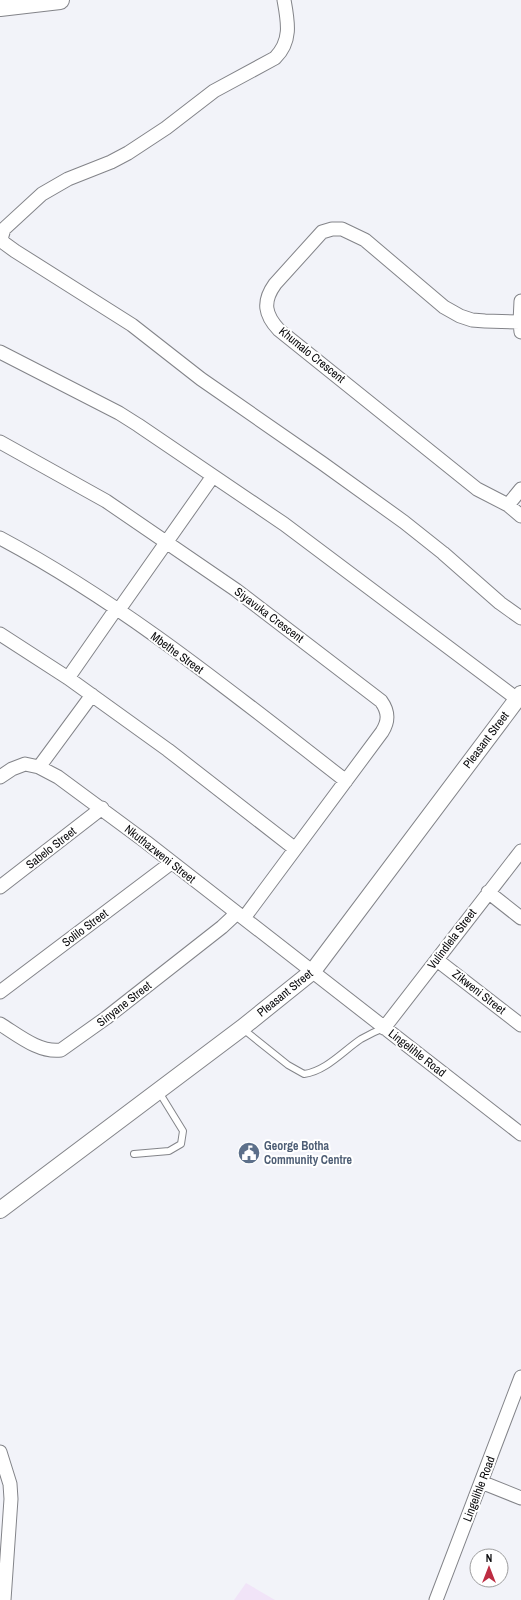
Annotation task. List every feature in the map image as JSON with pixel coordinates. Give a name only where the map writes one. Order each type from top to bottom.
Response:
[{"type":"main road","points":[[5,7],[60,0]]},
{"type":"street","points":[[284,0],[287,24],[285,44],[275,58],[214,91],[166,128],[128,153],[112,162],[55,185],[42,194],[6,226],[1,239],[14,251],[132,325],[201,379],[322,463],[443,553],[496,599],[521,618]]},
{"type":"street","name":"Khumalo Crescent","points":[[520,328],[501,323],[472,320],[450,311],[365,240],[342,229],[332,229],[322,232],[275,284],[269,292],[267,300],[268,317],[279,330],[477,489],[508,505],[521,516]]},
{"type":"street","points":[[520,328],[521,301]]},
{"type":"street","points":[[0,352],[138,424],[284,524],[519,696]]},
{"type":"street","name":"Siyavuka Crescent","points":[[0,442],[106,501],[236,590],[381,701],[385,707],[388,715],[385,727],[346,781],[240,915]]},
{"type":"street","points":[[68,678],[213,476]]},
{"type":"street","points":[[508,505],[521,489]]},
{"type":"street","name":"Mbethe Street","points":[[0,538],[40,560],[172,648],[346,781]]},
{"type":"street","points":[[2,640],[68,678],[92,695],[205,778],[294,848]]},
{"type":"street","points":[[39,766],[92,695]]},
{"type":"street","name":"Pleasant Street","points":[[0,1210],[242,1028],[313,971],[519,696]]},
{"type":"street","name":"Nkuthazweni Street","points":[[0,777],[18,766],[25,764],[39,766],[58,777],[102,808],[171,863],[313,971]]},
{"type":"street","name":"Sabelo Street","points":[[0,887],[102,808]]},
{"type":"street","name":"Vulindlela Street","points":[[384,1028],[521,851]]},
{"type":"street","name":"Solilo Street","points":[[0,992],[171,863]]},
{"type":"street","points":[[488,892],[521,918]]},
{"type":"street","name":"Sinyane Street","points":[[0,1024],[42,1048],[54,1051],[61,1050],[118,1009],[240,915]]},
{"type":"street","name":"Zikweni Street","points":[[437,960],[521,1025]]},
{"type":"street","name":"Lingelihle Road","points":[[313,971],[521,1134]]},
{"type":"street","name":"Lingelihle Road","points":[[436,1600],[481,1482],[516,1405],[521,1377]]},
{"type":"street","points":[[0,1452],[10,1484],[11,1499],[4,1600]]},
{"type":"street","points":[[481,1482],[521,1498]]},
{"type":"lane","points":[[242,1028],[288,1065],[304,1074],[315,1071],[331,1062],[361,1040],[384,1028]]},
{"type":"lane","points":[[134,1154],[168,1151],[181,1144],[183,1131],[158,1091]]},
{"type":"shaded area","points":[[246,1583],[275,1600],[234,1600]]},
{"type":"place","name":"George Botha Community Centre","points":[[249,1153]]}]
